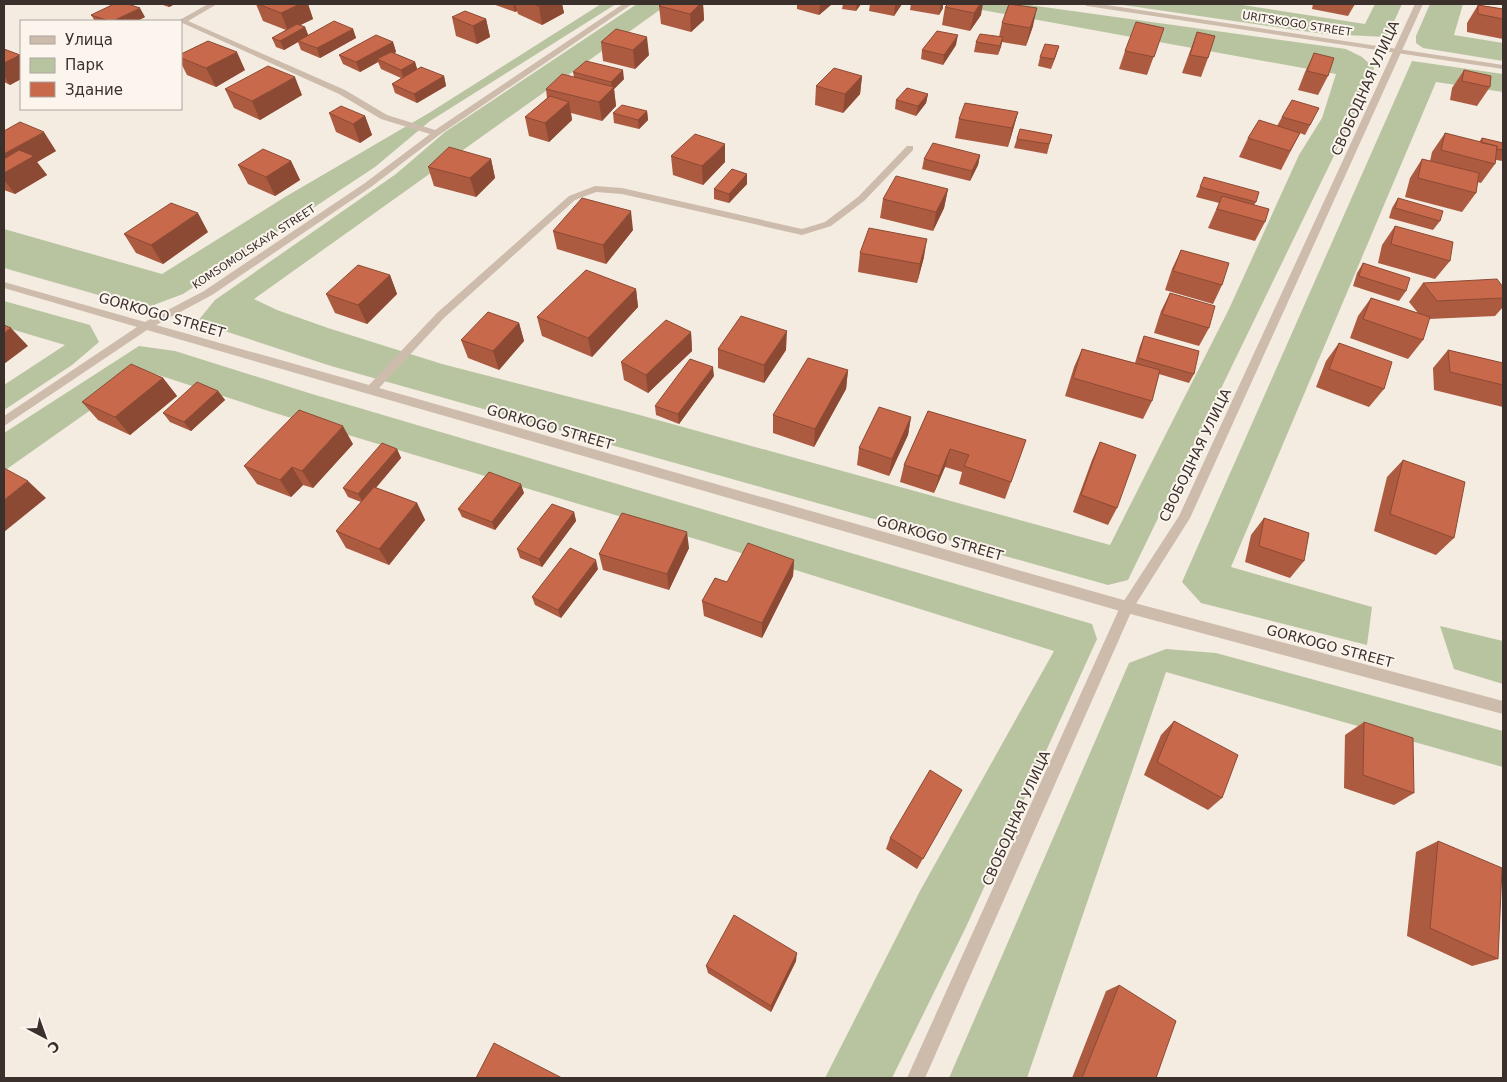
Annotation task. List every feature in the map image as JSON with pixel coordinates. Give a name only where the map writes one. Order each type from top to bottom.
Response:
[{"type":"street","points":[[182,22],[213,4]]},
{"type":"street","name":"KOMSOMOLSKAYA STREET","points":[[4,422],[145,326],[208,293],[368,185],[436,133],[628,4]]},
{"type":"street","name":"URITSKOGO STREET","points":[[1086,4],[1503,67]]},
{"type":"street","name":"СВОБОДНАЯ УЛИЦА","points":[[916,1078],[1127,607],[1184,518],[1419,4]]},
{"type":"street","points":[[182,22],[342,92],[384,117],[436,133]]},
{"type":"street","points":[[370,391],[441,315],[572,198],[595,189],[622,192],[802,232],[828,224],[861,199],[910,148]]},
{"type":"street","name":"GORKOGO STREET","points":[[4,284],[370,391],[1127,607],[1503,708]]},
{"type":"green space","points":[[601,4],[616,4],[430,121],[375,167],[183,294],[151,306],[109,298],[4,268],[4,229],[162,274],[285,197],[429,113]]},
{"type":"green space","points":[[637,4],[668,4],[254,299],[277,310],[328,328],[442,364],[636,414],[1110,545],[1229,309],[1299,155],[1322,118],[1336,74],[949,4],[1022,4],[1346,49],[1362,57],[1374,68],[1362,98],[1128,580],[1108,585],[331,366],[197,322],[215,300],[396,174],[445,132]]},
{"type":"green space","points":[[1116,4],[1236,4],[1365,24],[1375,4],[1402,4],[1387,37],[1324,34]]},
{"type":"green space","points":[[1430,4],[1463,4],[1454,35],[1503,43],[1503,61],[1423,48],[1416,43],[1416,36]]},
{"type":"green space","points":[[1412,61],[1503,74],[1503,92],[1436,82],[1231,567],[1372,607],[1367,645],[1201,603],[1182,582]]},
{"type":"green space","points":[[4,301],[90,325],[99,342],[72,365],[4,410],[4,385],[65,345],[4,327]]},
{"type":"green space","points":[[139,346],[175,351],[312,394],[1092,624],[1097,639],[966,927],[892,1078],[825,1078],[920,891],[1054,651],[709,543],[278,414],[146,371],[4,471],[4,433]]},
{"type":"green space","points":[[1440,626],[1503,641],[1503,684],[1454,669]]},
{"type":"green space","points":[[1166,649],[1216,653],[1503,731],[1503,767],[1166,672],[1027,1078],[949,1078],[1129,663]]},
{"type":"building","points":[[114,4],[128,4],[140,8],[115,20],[106,20],[91,15]]},
{"type":"building","points":[[258,4],[300,4],[281,13]]},
{"type":"building","points":[[662,4],[700,4],[690,14],[659,6]]},
{"type":"building","points":[[948,4],[980,4],[974,13],[945,7]]},
{"type":"building","points":[[1009,4],[1037,8],[1030,28],[1002,23]]},
{"type":"building","points":[[1478,5],[1503,9],[1503,19],[1478,14]]},
{"type":"building","points":[[465,11],[486,19],[473,26],[452,17]]},
{"type":"building","points":[[334,21],[353,29],[317,48],[298,41]]},
{"type":"building","points":[[1136,22],[1164,28],[1154,57],[1125,51]]},
{"type":"building","points":[[297,24],[305,27],[280,41],[272,38]]},
{"type":"building","points":[[616,29],[647,37],[633,50],[601,42]]},
{"type":"building","points":[[937,31],[958,35],[944,55],[922,50]]},
{"type":"building","points":[[1197,32],[1215,36],[1208,58],[1190,55]]},
{"type":"building","points":[[980,34],[1003,37],[1000,46],[976,42]]},
{"type":"building","points":[[376,35],[393,42],[356,62],[339,55]]},
{"type":"building","points":[[208,41],[237,52],[206,68],[182,58],[182,54]]},
{"type":"building","points":[[1045,44],[1059,46],[1054,59],[1040,57]]},
{"type":"building","points":[[4,49],[20,55],[4,63]]},
{"type":"building","points":[[391,52],[415,62],[401,70],[377,59]]},
{"type":"building","points":[[1314,53],[1334,58],[1328,76],[1307,71]]},
{"type":"building","points":[[586,61],[623,70],[611,82],[573,72]]},
{"type":"building","points":[[268,66],[295,77],[252,101],[225,89]]},
{"type":"building","points":[[421,67],[444,76],[414,94],[392,84]]},
{"type":"building","points":[[834,68],[862,76],[845,94],[816,86]]},
{"type":"building","points":[[1464,70],[1491,76],[1490,87],[1462,81]]},
{"type":"building","points":[[562,74],[614,87],[599,102],[546,89]]},
{"type":"building","points":[[907,88],[928,94],[918,106],[896,100]]},
{"type":"building","points":[[550,96],[569,102],[545,123],[525,117]]},
{"type":"building","points":[[1292,100],[1319,108],[1310,125],[1282,117]]},
{"type":"building","points":[[965,103],[1018,112],[1012,128],[959,119]]},
{"type":"building","points":[[622,105],[647,111],[638,120],[613,113]]},
{"type":"building","points":[[341,106],[365,116],[353,124],[329,113]]},
{"type":"building","points":[[1259,120],[1300,133],[1290,151],[1248,138]]},
{"type":"building","points":[[20,122],[44,132],[4,154],[4,131]]},
{"type":"building","points":[[1020,129],[1052,135],[1049,144],[1017,139]]},
{"type":"building","points":[[1445,133],[1497,146],[1495,164],[1441,150]]},
{"type":"building","points":[[695,134],[725,144],[702,166],[671,156]]},
{"type":"building","points":[[1482,138],[1503,143],[1503,150],[1497,149],[1497,146],[1482,143]]},
{"type":"building","points":[[933,143],[980,155],[972,171],[924,159]]},
{"type":"building","points":[[449,147],[491,159],[470,178],[428,167]]},
{"type":"building","points":[[263,149],[291,161],[266,177],[238,165]]},
{"type":"building","points":[[19,150],[34,156],[4,173],[4,159]]},
{"type":"building","points":[[1422,159],[1479,173],[1476,193],[1418,178]]},
{"type":"building","points":[[732,169],[747,174],[729,194],[714,189]]},
{"type":"building","points":[[896,176],[948,189],[936,212],[883,199]]},
{"type":"building","points":[[1204,177],[1259,192],[1256,202],[1200,187]]},
{"type":"building","points":[[1222,196],[1269,209],[1265,222],[1217,209]]},
{"type":"building","points":[[582,198],[631,211],[603,245],[553,231]]},
{"type":"building","points":[[1398,198],[1443,211],[1440,221],[1395,208]]},
{"type":"building","points":[[171,203],[198,213],[151,245],[124,234]]},
{"type":"building","points":[[1395,226],[1453,242],[1450,261],[1391,244]]},
{"type":"building","points":[[869,228],[927,239],[920,264],[860,253]]},
{"type":"building","points":[[1181,250],[1229,263],[1222,285],[1173,271]]},
{"type":"building","points":[[1363,263],[1410,278],[1406,291],[1359,276]]},
{"type":"building","points":[[358,265],[390,275],[358,305],[326,294]]},
{"type":"building","points":[[586,270],[636,289],[588,338],[537,317]]},
{"type":"building","points":[[1497,279],[1503,287],[1503,298],[1437,301],[1423,283]]},
{"type":"building","points":[[1170,293],[1215,306],[1209,328],[1162,314]]},
{"type":"building","points":[[1371,298],[1430,317],[1423,340],[1363,319]]},
{"type":"building","points":[[488,312],[519,323],[493,351],[461,340]]},
{"type":"building","points":[[741,316],[787,331],[764,365],[718,349]]},
{"type":"building","points":[[666,320],[691,332],[646,375],[621,362]]},
{"type":"building","points":[[4,325],[11,328],[4,333]]},
{"type":"building","points":[[1144,336],[1199,351],[1194,374],[1138,358]]},
{"type":"building","points":[[1339,343],[1392,362],[1384,389],[1329,369]]},
{"type":"building","points":[[1082,349],[1160,370],[1152,401],[1073,378]]},
{"type":"building","points":[[1448,350],[1503,363],[1503,385],[1450,372]]},
{"type":"building","points":[[808,358],[848,370],[815,429],[773,415]]},
{"type":"building","points":[[690,359],[713,367],[678,414],[655,406]]},
{"type":"building","points":[[131,364],[163,378],[115,417],[82,402]]},
{"type":"building","points":[[197,382],[218,391],[184,422],[163,413]]},
{"type":"building","points":[[879,407],[911,417],[892,459],[859,448]]},
{"type":"building","points":[[299,410],[343,426],[302,471],[292,467],[280,480],[244,466]]},
{"type":"building","points":[[928,411],[1026,440],[1011,482],[964,466],[969,455],[950,449],[939,476],[904,465]]},
{"type":"building","points":[[1100,442],[1136,455],[1117,508],[1081,495]]},
{"type":"building","points":[[382,443],[397,449],[358,494],[343,488]]},
{"type":"building","points":[[1403,460],[1465,482],[1454,538],[1390,514]]},
{"type":"building","points":[[4,468],[28,481],[4,500]]},
{"type":"building","points":[[489,472],[521,484],[492,522],[458,509]]},
{"type":"building","points":[[374,487],[417,503],[379,549],[336,531]]},
{"type":"building","points":[[552,504],[574,512],[539,559],[517,549]]},
{"type":"building","points":[[622,513],[687,532],[667,574],[599,554]]},
{"type":"building","points":[[1264,518],[1309,533],[1304,561],[1259,546]]},
{"type":"building","points":[[748,543],[794,560],[762,623],[702,601],[715,578],[727,582]]},
{"type":"building","points":[[570,548],[596,560],[558,610],[532,597]]},
{"type":"building","points":[[1174,721],[1238,755],[1222,798],[1157,762]]},
{"type":"building","points":[[1364,722],[1413,738],[1414,793],[1363,775]]},
{"type":"building","points":[[930,770],[962,790],[923,859],[890,838]]},
{"type":"building","points":[[1438,841],[1502,868],[1498,959],[1430,928]]},
{"type":"building","points":[[734,915],[797,953],[771,1006],[706,966]]},
{"type":"building","points":[[1119,985],[1176,1021],[1156,1078],[1082,1078]]},
{"type":"building","points":[[494,1043],[562,1078],[476,1078]]}]
